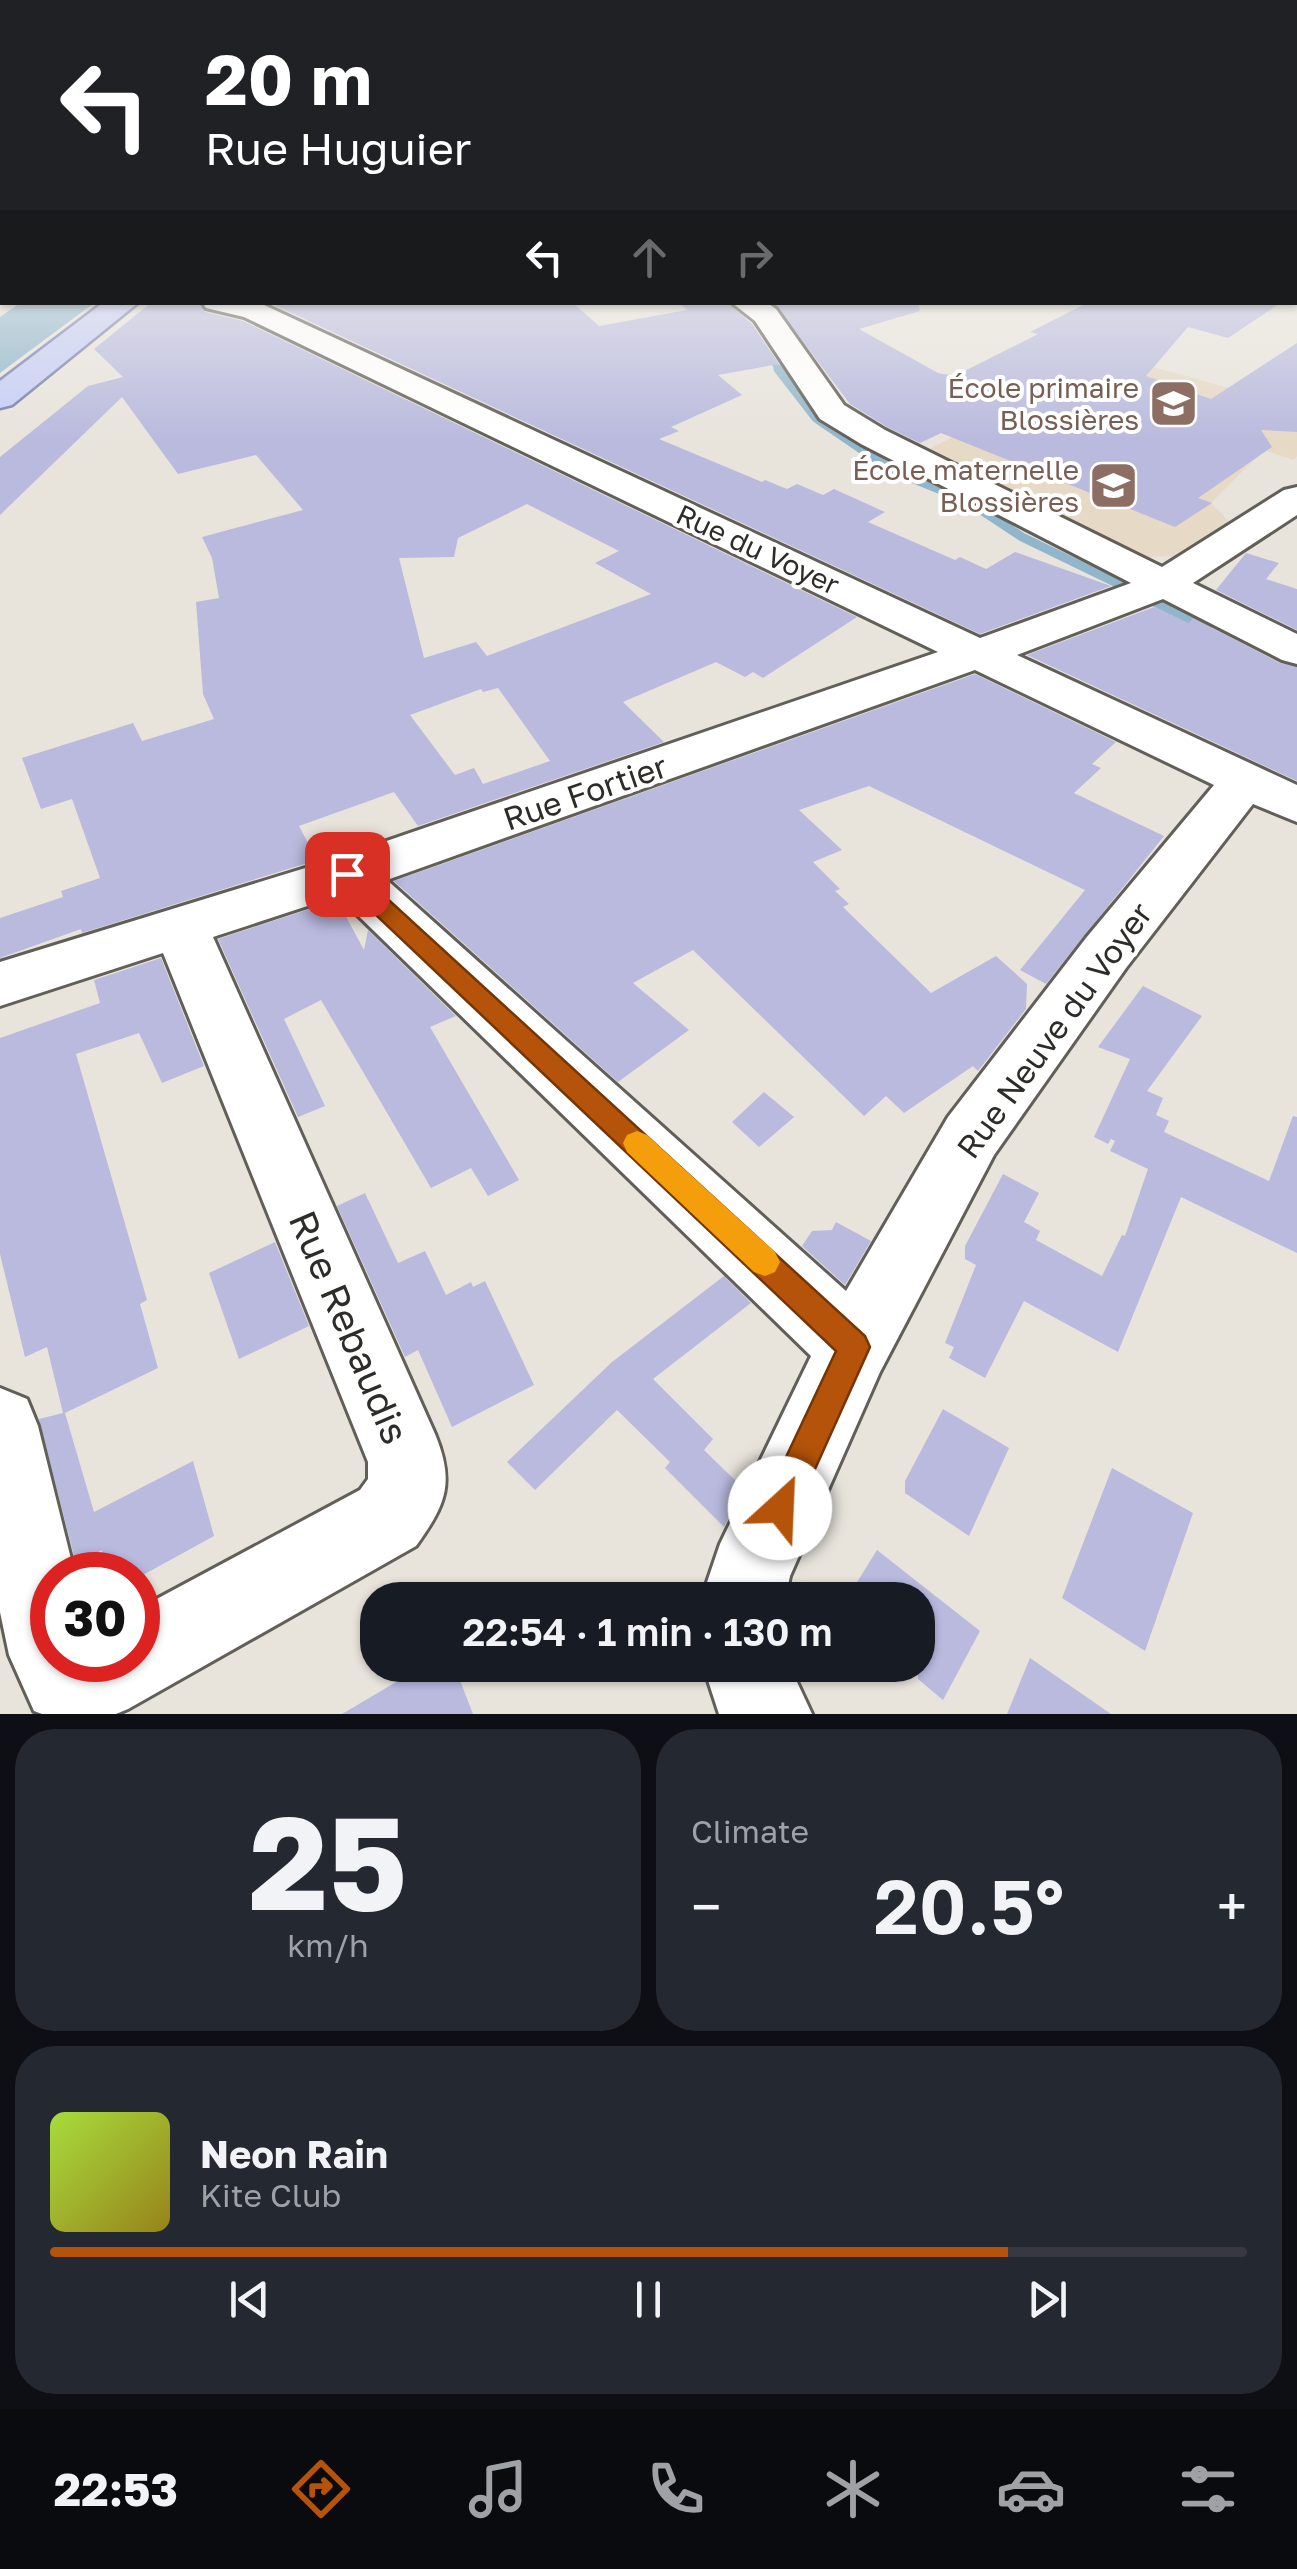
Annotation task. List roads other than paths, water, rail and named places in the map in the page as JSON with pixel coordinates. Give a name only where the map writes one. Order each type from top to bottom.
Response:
[{"type":"main road","points":[[0,398],[120,305]]},
{"type":"street","name":"Rue du Voyer","points":[[235,305],[1271,792]]},
{"type":"street","points":[[750,305],[766,314],[832,412],[1148,590],[1297,650]]},
{"type":"street","name":"Rue Fortier","points":[[0,984],[347,874],[980,654],[1148,590],[1297,498]]},
{"type":"street","name":"Rue Neuve du Voyer","points":[[747,1582],[854,1347],[971,1136],[1106,954],[1271,792]]},
{"type":"street","points":[[347,874],[854,1347]]},
{"type":"street","name":"Rue Rebaudis","points":[[160,1644],[388,1518],[408,1492],[408,1462],[180,926]]},
{"type":"street","points":[[0,1426],[30,1555]]},
{"type":"water","points":[[17,305],[91,305],[0,373],[0,317]]},
{"type":"waterway","points":[[767,354],[780,371]]},
{"type":"waterway","points":[[778,369],[816,418],[892,470],[966,500],[1022,537],[1133,591]]},
{"type":"waterway","points":[[1128,588],[1206,626]]},
{"type":"place","name":"École primaire Blossières","points":[[1174,403]]},
{"type":"place","name":"École maternelle Blossières","points":[[1114,485]]}]
